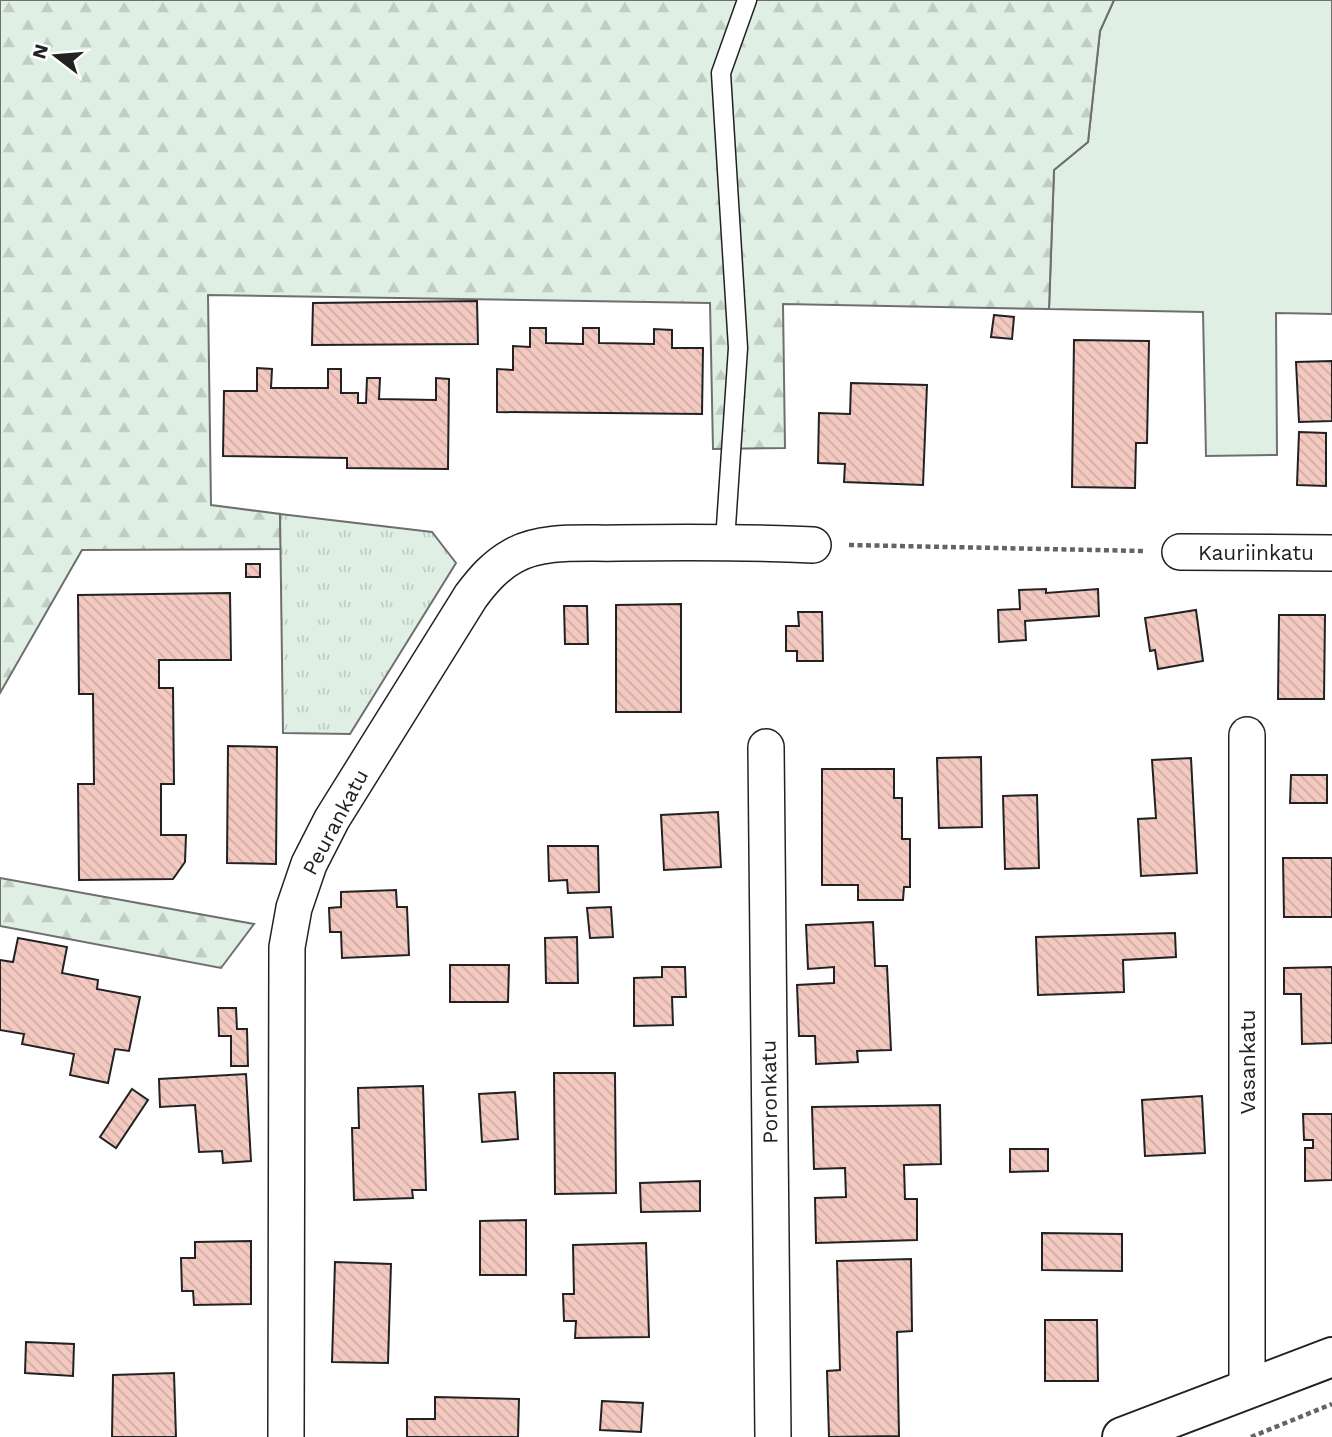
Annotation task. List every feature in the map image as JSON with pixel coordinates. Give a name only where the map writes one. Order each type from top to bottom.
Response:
[{"type":"street","name":"Peurankatu","points":[[286,1437],[287,959],[294,908],[309,864],[332,819],[471,596],[489,573],[514,555],[540,546],[725,541],[813,545]]},
{"type":"street","name":"Kauriinkatu","points":[[1180,552],[1332,553]]},
{"type":"street","name":"Vasankatu","points":[[1247,735],[1247,1388]]},
{"type":"street","name":"Poronkatu","points":[[766,747],[773,1437]]},
{"type":"street","points":[[1122,1437],[1332,1357]]},
{"type":"lane","points":[[725,541],[738,348],[721,73],[747,0]]},
{"type":"path","points":[[813,545],[1180,552]]},
{"type":"path","points":[[1251,1437],[1332,1404]]},
{"type":"green space","points":[[0,0],[1114,0],[1100,31],[1088,142],[1054,170],[1049,309],[783,304],[785,448],[713,449],[710,303],[208,295],[211,505],[280,514],[281,549],[82,550],[0,693]]},
{"type":"green space","points":[[1114,0],[1332,0],[1332,314],[1276,313],[1277,455],[1206,456],[1203,312],[1049,309],[1054,170],[1088,142],[1100,31]]},
{"type":"green space","points":[[280,514],[432,532],[456,563],[350,734],[283,733]]},
{"type":"green space","points":[[0,878],[254,924],[221,968],[0,926]]},
{"type":"building","points":[[477,301],[478,344],[312,345],[313,303]]},
{"type":"building","points":[[994,315],[1014,317],[1012,339],[991,337]]},
{"type":"building","points":[[530,328],[546,328],[546,343],[583,344],[583,328],[599,328],[599,343],[654,344],[654,329],[672,330],[672,348],[703,348],[702,414],[497,412],[497,369],[513,370],[513,346],[530,347]]},
{"type":"building","points":[[1074,340],[1149,341],[1147,443],[1136,443],[1135,488],[1072,487]]},
{"type":"building","points":[[1332,361],[1332,421],[1299,422],[1296,362]]},
{"type":"building","points":[[257,368],[272,369],[271,388],[328,388],[328,369],[341,369],[341,393],[358,393],[358,403],[366,403],[367,378],[380,378],[379,399],[436,400],[436,378],[449,379],[448,469],[347,468],[347,458],[223,456],[224,391],[257,391]]},
{"type":"building","points":[[851,383],[927,385],[923,485],[844,482],[845,464],[818,463],[819,413],[850,414]]},
{"type":"building","points":[[1299,432],[1326,433],[1326,486],[1297,485]]},
{"type":"building","points":[[246,564],[260,564],[260,577],[246,577]]},
{"type":"building","points":[[1046,589],[1046,593],[1098,589],[1099,616],[1025,621],[1026,640],[999,642],[998,610],[1020,609],[1019,590]]},
{"type":"building","points":[[230,593],[231,660],[159,660],[159,688],[173,688],[174,784],[161,784],[161,835],[186,835],[185,862],[173,879],[79,880],[78,784],[94,784],[93,694],[79,694],[78,595]]},
{"type":"building","points":[[681,604],[681,712],[616,712],[616,605]]},
{"type":"building","points":[[564,606],[587,606],[588,644],[565,644]]},
{"type":"building","points":[[1196,610],[1203,661],[1158,669],[1155,650],[1150,651],[1145,618]]},
{"type":"building","points":[[798,612],[822,612],[823,661],[797,661],[797,651],[786,651],[786,626],[799,626]]},
{"type":"building","points":[[1279,615],[1325,615],[1324,699],[1278,699]]},
{"type":"building","points":[[228,746],[277,747],[276,864],[227,863]]},
{"type":"building","points":[[981,757],[982,827],[939,828],[937,758]]},
{"type":"building","points":[[1191,758],[1197,873],[1141,876],[1138,819],[1156,818],[1152,760]]},
{"type":"building","points":[[822,769],[894,769],[894,798],[902,798],[902,839],[910,839],[910,887],[904,887],[903,900],[858,900],[858,885],[822,885]]},
{"type":"building","points":[[1291,775],[1327,775],[1327,803],[1290,803]]},
{"type":"building","points":[[1037,795],[1039,868],[1005,869],[1003,796]]},
{"type":"building","points":[[718,812],[721,867],[664,870],[661,815]]},
{"type":"building","points":[[548,846],[598,846],[599,892],[568,893],[567,880],[549,881]]},
{"type":"building","points":[[1283,858],[1332,858],[1332,917],[1284,917]]},
{"type":"building","points":[[396,890],[397,907],[407,907],[409,955],[342,958],[341,932],[330,932],[329,908],[341,907],[341,892]]},
{"type":"building","points":[[611,907],[613,937],[590,938],[587,908]]},
{"type":"building","points":[[873,922],[875,966],[887,966],[891,1050],[857,1051],[858,1062],[816,1064],[815,1036],[799,1036],[797,985],[834,983],[834,967],[808,969],[806,925]]},
{"type":"building","points":[[1175,933],[1176,957],[1123,960],[1124,992],[1038,995],[1036,937]]},
{"type":"building","points":[[577,937],[578,983],[546,983],[545,938]]},
{"type":"building","points":[[18,938],[67,947],[62,973],[98,980],[97,989],[140,997],[129,1051],[115,1049],[108,1083],[70,1075],[74,1054],[22,1044],[24,1034],[0,1030],[0,960],[13,962]]},
{"type":"building","points":[[450,965],[509,965],[508,1002],[450,1002]]},
{"type":"building","points":[[662,967],[685,967],[686,997],[672,997],[673,1025],[634,1026],[634,978],[662,977]]},
{"type":"building","points":[[1332,967],[1332,1043],[1302,1044],[1301,994],[1284,994],[1284,968]]},
{"type":"building","points":[[218,1008],[236,1008],[237,1029],[247,1029],[248,1066],[231,1066],[231,1036],[219,1036]]},
{"type":"building","points":[[554,1073],[615,1073],[616,1193],[555,1194]]},
{"type":"building","points":[[246,1074],[251,1161],[223,1163],[222,1151],[199,1152],[195,1105],[160,1107],[159,1079]]},
{"type":"building","points":[[423,1086],[426,1190],[412,1190],[413,1198],[354,1200],[352,1128],[359,1128],[358,1088]]},
{"type":"building","points":[[132,1089],[148,1100],[116,1148],[100,1137]]},
{"type":"building","points":[[515,1092],[518,1139],[482,1142],[479,1094]]},
{"type":"building","points":[[1202,1096],[1205,1153],[1145,1156],[1142,1100]]},
{"type":"building","points":[[940,1105],[941,1164],[904,1165],[905,1199],[917,1199],[917,1240],[816,1243],[815,1198],[846,1197],[845,1168],[814,1169],[812,1107]]},
{"type":"building","points":[[1303,1114],[1332,1114],[1332,1180],[1305,1181],[1305,1148],[1313,1148],[1313,1140],[1304,1140]]},
{"type":"building","points":[[1010,1149],[1048,1149],[1048,1171],[1010,1172]]},
{"type":"building","points":[[700,1181],[700,1211],[641,1212],[640,1183]]},
{"type":"building","points":[[526,1220],[526,1275],[480,1275],[480,1221]]},
{"type":"building","points":[[1042,1233],[1122,1234],[1122,1271],[1042,1270]]},
{"type":"building","points":[[251,1241],[251,1304],[194,1305],[193,1291],[182,1291],[181,1258],[195,1258],[195,1242]]},
{"type":"building","points":[[646,1243],[649,1337],[575,1338],[576,1321],[564,1321],[563,1294],[574,1294],[573,1245]]},
{"type":"building","points":[[911,1259],[912,1331],[897,1332],[899,1436],[829,1437],[827,1371],[840,1370],[837,1261]]},
{"type":"building","points":[[335,1262],[391,1264],[388,1363],[332,1362]]},
{"type":"building","points":[[1045,1320],[1097,1320],[1098,1381],[1045,1381]]},
{"type":"building","points":[[26,1342],[74,1344],[73,1376],[25,1373]]},
{"type":"building","points":[[174,1373],[176,1437],[112,1437],[113,1375]]},
{"type":"building","points":[[435,1397],[519,1399],[518,1437],[407,1437],[407,1419],[435,1419]]},
{"type":"building","points":[[602,1401],[643,1403],[641,1432],[600,1430]]}]
